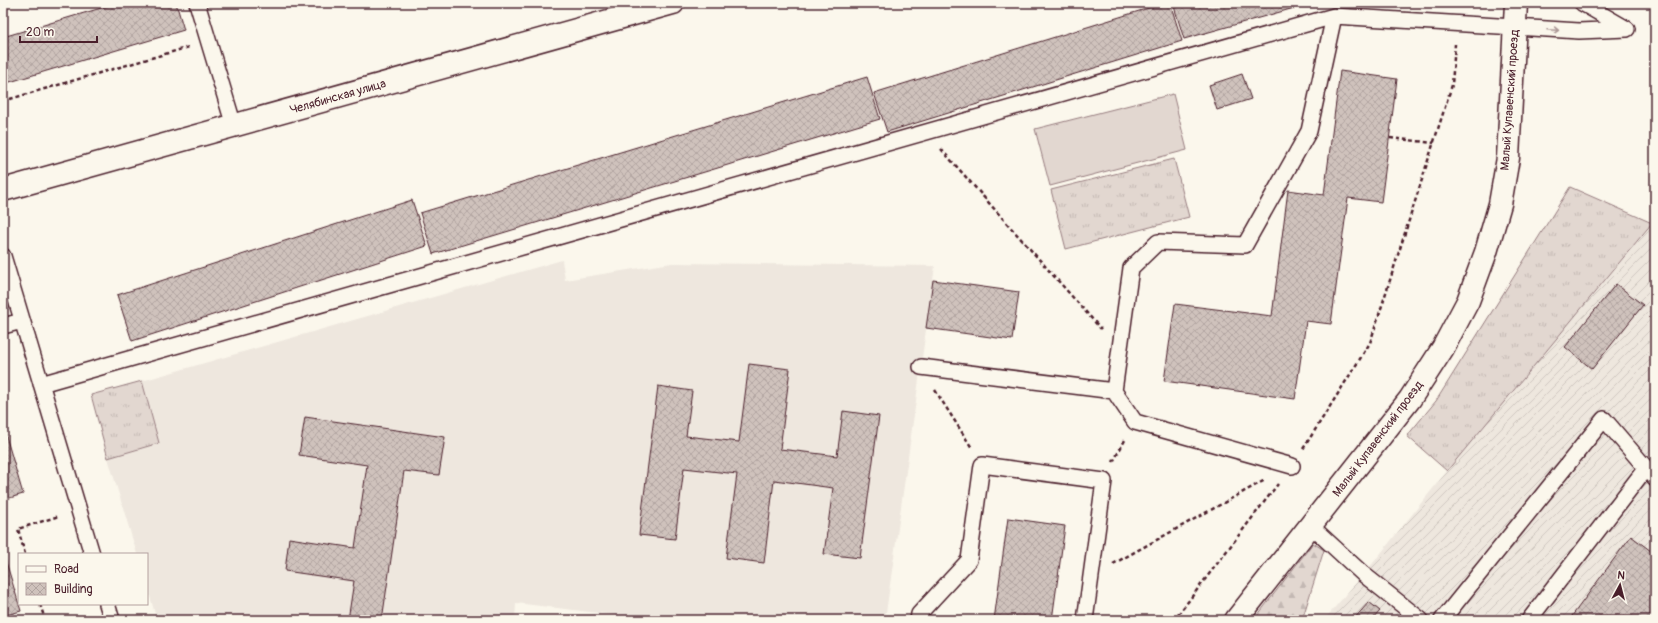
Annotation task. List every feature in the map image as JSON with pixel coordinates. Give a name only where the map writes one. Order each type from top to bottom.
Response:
[{"type":"street","name":"Челябинская улица","points":[[3,190],[673,3]]},
{"type":"street","name":"Малый Купавенский проезд","points":[[1236,620],[1410,399],[1443,348],[1468,301],[1486,252],[1500,204],[1508,158],[1516,3]]},
{"type":"lane","points":[[197,3],[234,126]]},
{"type":"lane","points":[[41,384],[1334,16],[1579,32],[1627,29],[1582,3]]},
{"type":"lane","points":[[1292,466],[1135,422],[1114,391],[1131,268],[1158,242],[1245,245],[1309,131],[1334,16]]},
{"type":"lane","points":[[3,256],[92,553]]},
{"type":"lane","points":[[3,326],[22,320]]},
{"type":"lane","points":[[921,367],[1114,391]]},
{"type":"lane","points":[[1442,620],[1604,419],[1651,473],[1528,620]]},
{"type":"lane","points":[[918,620],[918,614],[969,560],[982,465],[1104,481],[1085,620]]},
{"type":"lane","points":[[1311,526],[1364,574],[1421,620]]},
{"type":"lane","points":[[107,605],[112,620]]},
{"type":"path","points":[[1174,620],[1292,466],[1370,344],[1452,85],[1456,24]]},
{"type":"path","points":[[3,101],[208,41]]},
{"type":"path","points":[[926,132],[1120,350]]},
{"type":"path","points":[[1390,138],[1434,143]]},
{"type":"path","points":[[921,367],[982,465]]},
{"type":"path","points":[[1104,481],[1135,422]]},
{"type":"path","points":[[1091,576],[1292,466]]},
{"type":"path","points":[[25,553],[18,529],[60,516]]},
{"type":"path","points":[[40,605],[45,620]]},
{"type":"shaded area","points":[[1655,220],[1655,620],[1324,620],[1373,563],[1447,471]]},
{"type":"shaded area","points":[[562,260],[565,280],[672,263],[935,266],[885,620],[656,620],[516,603],[515,620],[157,620],[148,590],[148,553],[137,553],[108,458],[159,443],[142,381]]},
{"type":"green space","points":[[1173,94],[1187,150],[1050,186],[1035,129]]},
{"type":"green space","points":[[1174,159],[1189,217],[1066,249],[1051,190]]},
{"type":"green space","points":[[1570,187],[1652,223],[1447,471],[1407,436],[1436,401]]},
{"type":"green space","points":[[142,381],[159,443],[108,458],[91,395]]},
{"type":"green space","points":[[1313,543],[1324,550],[1302,620],[1254,620]]},
{"type":"building","points":[[118,3],[176,3],[184,30],[3,84],[3,37]]},
{"type":"building","points":[[1165,3],[1170,3],[1182,41],[887,132],[874,93]]},
{"type":"building","points":[[1173,3],[1312,3],[1184,39]]},
{"type":"building","points":[[1340,71],[1397,79],[1381,202],[1348,198],[1331,324],[1306,321],[1295,399],[1164,381],[1175,304],[1272,316],[1288,190],[1324,195]]},
{"type":"building","points":[[1242,74],[1251,99],[1217,110],[1209,85]]},
{"type":"building","points":[[867,77],[880,119],[433,254],[420,213]]},
{"type":"building","points":[[412,200],[427,246],[132,341],[117,295]]},
{"type":"building","points":[[933,280],[1019,292],[1012,340],[926,328]]},
{"type":"building","points":[[1616,284],[1643,305],[1592,369],[1565,347]]},
{"type":"building","points":[[749,364],[790,369],[780,449],[837,456],[843,411],[879,416],[860,558],[824,554],[833,488],[774,480],[764,563],[726,558],[737,474],[684,468],[675,539],[639,535],[658,386],[692,391],[686,436],[739,442]]},
{"type":"building","points":[[305,417],[445,437],[439,475],[404,471],[382,620],[348,620],[354,581],[285,571],[289,538],[355,548],[367,465],[299,455]]},
{"type":"building","points":[[3,426],[23,494],[3,500]]},
{"type":"building","points":[[1008,518],[1065,526],[1052,620],[994,620]]},
{"type":"building","points":[[1631,536],[1655,554],[1655,620],[1569,620]]},
{"type":"building","points":[[3,552],[21,611],[3,616]]},
{"type":"building","points":[[1369,602],[1380,611],[1372,620],[1353,620]]}]
